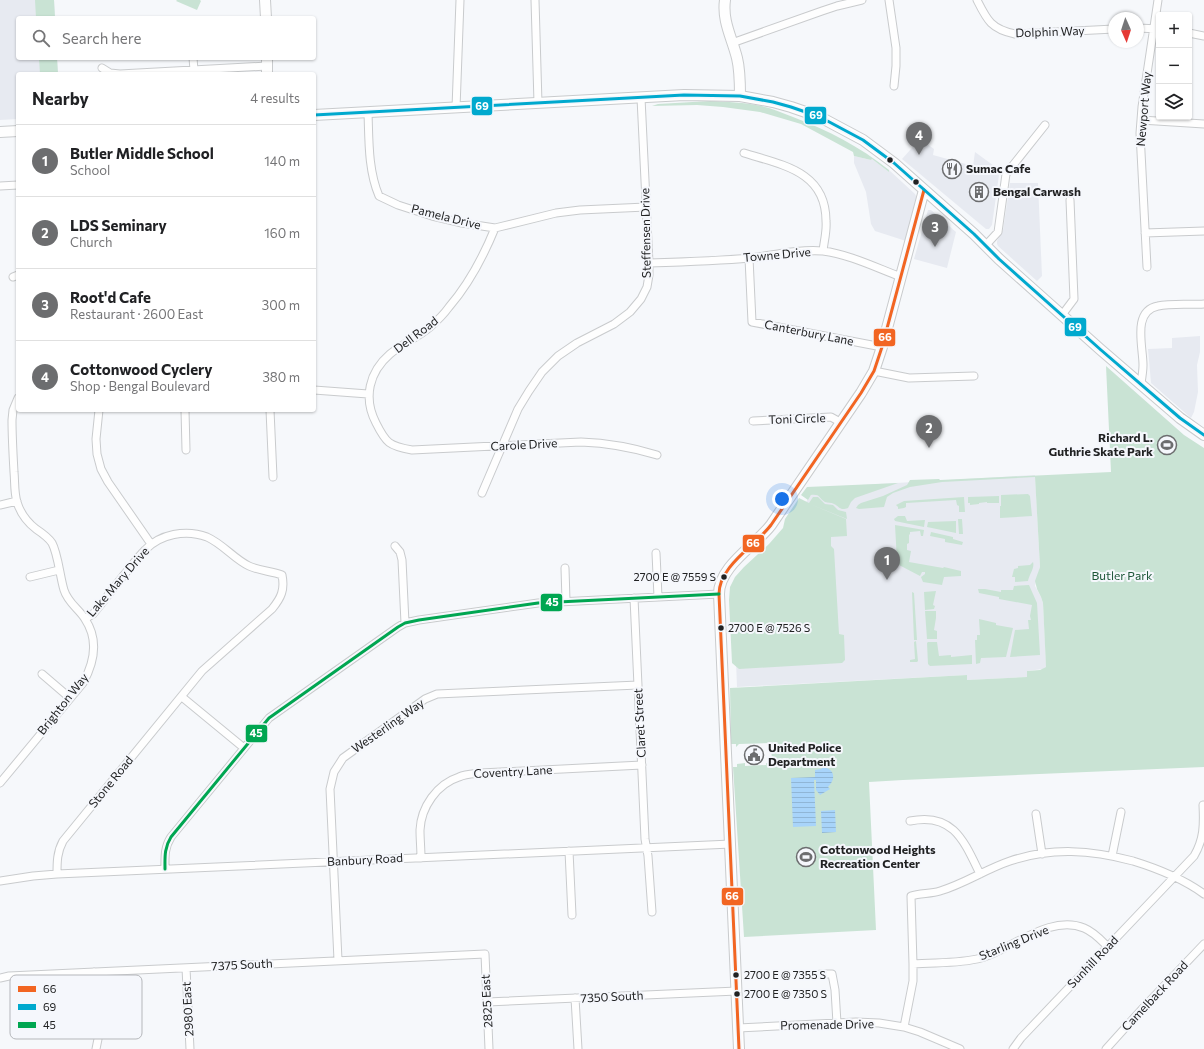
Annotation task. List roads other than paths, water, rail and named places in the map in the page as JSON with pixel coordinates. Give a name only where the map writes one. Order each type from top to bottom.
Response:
[{"type":"street","points":[[265,0],[266,16]]},
{"type":"street","points":[[456,108],[460,0]]},
{"type":"street","points":[[535,0],[538,103]]},
{"type":"street","points":[[725,0],[725,20],[739,65],[740,96]]},
{"type":"street","points":[[732,43],[829,8],[862,0]]},
{"type":"street","points":[[888,0],[896,48],[894,86]]},
{"type":"street","name":"Dolphin Way","points":[[977,0],[987,19],[994,26],[1004,32],[1015,34],[1108,29]]},
{"type":"street","name":"Newport Way","points":[[1157,12],[1158,0]]},
{"type":"street","points":[[1144,28],[1156,28]]},
{"type":"street","name":"Newport Way","points":[[1147,267],[1140,147],[1141,120],[1156,28]]},
{"type":"street","points":[[1192,34],[1204,36]]},
{"type":"street","points":[[193,60],[194,70]]},
{"type":"street","points":[[157,72],[267,66]]},
{"type":"street","points":[[102,68],[110,72]]},
{"type":"street","points":[[316,115],[684,95],[740,96],[773,102],[812,114],[863,140],[894,163],[1062,315],[1180,418],[1204,435]]},
{"type":"street","name":"Steffensen Drive","points":[[482,493],[518,409],[542,372],[558,356],[577,343],[614,324],[630,312],[641,299],[647,287],[649,263],[641,98]]},
{"type":"street","name":"Pamela Drive","points":[[368,112],[371,169],[374,185],[379,196],[398,205],[432,216],[462,223],[495,228],[556,213],[580,210],[646,207]]},
{"type":"street","points":[[1141,120],[1204,124]]},
{"type":"street","points":[[986,245],[998,232],[1006,174],[1045,125]]},
{"type":"street","points":[[0,132],[16,131]]},
{"type":"street","points":[[744,153],[791,168],[801,173],[817,188],[823,198],[826,210],[823,251]]},
{"type":"street","points":[[0,186],[16,185]]},
{"type":"street","points":[[739,1049],[719,594],[720,584],[728,569],[734,562],[772,525],[861,393],[874,371],[882,347],[924,190]]},
{"type":"street","points":[[1062,315],[1074,299],[1070,200]]},
{"type":"street","name":"Dell Road","points":[[368,394],[370,385],[379,366],[390,354],[432,326],[460,293],[488,246],[495,228]]},
{"type":"street","points":[[1145,233],[1204,230]]},
{"type":"street","name":"Towne Drive","points":[[649,263],[749,258],[792,252],[823,251],[846,257],[901,277]]},
{"type":"street","name":"Canterbury Lane","points":[[749,258],[752,322],[882,347]]},
{"type":"street","points":[[1141,383],[1143,365],[1141,327],[1145,313],[1153,307],[1159,306],[1204,304]]},
{"type":"street","points":[[874,371],[909,378],[974,376]]},
{"type":"street","points":[[316,390],[368,394]]},
{"type":"street","name":"Carole Drive","points":[[368,394],[373,417],[383,436],[390,444],[400,448],[423,450],[601,442],[620,445],[657,455]]},
{"type":"street","name":"Brighton Way","points":[[1,779],[83,683],[90,670],[93,657],[91,631],[85,619],[67,597],[52,543],[24,516],[17,501],[12,420],[13,410],[16,403]]},
{"type":"street","points":[[99,412],[96,439],[97,454],[101,469],[108,482],[151,544]]},
{"type":"street","points":[[185,412],[186,450]]},
{"type":"street","points":[[270,412],[273,477]]},
{"type":"street","name":"Toni Circle","points":[[753,421],[831,417],[840,422]]},
{"type":"street","points":[[0,505],[17,501]]},
{"type":"street","name":"Lake Mary Drive","points":[[85,619],[93,614],[145,550],[151,544],[167,536],[186,533],[207,537],[238,560],[250,566],[282,575]]},
{"type":"street","points":[[395,546],[400,552],[402,560],[405,623]]},
{"type":"street","points":[[656,553],[658,597]]},
{"type":"street","points":[[565,568],[566,601]]},
{"type":"street","points":[[30,577],[59,570]]},
{"type":"street","name":"Stone Road","points":[[57,874],[57,857],[63,841],[210,663],[272,609],[278,602],[282,592],[282,575]]},
{"type":"street","points":[[165,869],[165,854],[168,842],[264,723],[275,713],[405,623],[516,605],[566,601],[719,594]]},
{"type":"street","name":"Claret Street","points":[[634,598],[645,839],[648,856],[652,912]]},
{"type":"street","points":[[42,674],[70,698]]},
{"type":"street","name":"Westerling Way","points":[[338,960],[330,789],[338,765],[343,758],[431,696],[443,694],[638,685]]},
{"type":"street","points":[[182,697],[244,748]]},
{"type":"street","name":"Coventry Lane","points":[[421,858],[420,829],[424,811],[433,795],[449,781],[459,777],[481,773],[642,766]]},
{"type":"street","name":"Sunhill Road","points":[[1013,1049],[1021,1038],[1194,856],[1204,831],[1203,806]]},
{"type":"street","points":[[1112,856],[1121,812]]},
{"type":"street","points":[[1036,814],[1042,854]]},
{"type":"street","points":[[910,821],[930,819],[948,825],[965,843],[980,874]]},
{"type":"street","name":"Banbury Road","points":[[0,881],[57,874],[730,844]]},
{"type":"street","points":[[569,851],[572,915]]},
{"type":"street","points":[[904,1027],[912,988],[913,964],[911,896],[940,891],[1011,861],[1061,851],[1077,851],[1112,856],[1152,867],[1175,876],[1204,894]]},
{"type":"street","name":"Starling Drive","points":[[913,964],[980,958],[1046,929],[1063,925],[1084,928],[1092,932],[1108,947]]},
{"type":"street","name":"Camelback Road","points":[[1106,1049],[1147,1003],[1204,944]]},
{"type":"street","name":"7375 South","points":[[30,975],[485,954]]},
{"type":"street","name":"2825 East","points":[[485,954],[489,1049]]},
{"type":"street","name":"2980 East","points":[[186,968],[190,1049]]},
{"type":"street","points":[[812,975],[832,974],[835,990],[837,1023]]},
{"type":"street","name":"7375 South","points":[[0,978],[10,976]]},
{"type":"street","name":"7350 South","points":[[487,1002],[737,991]]},
{"type":"street","points":[[576,998],[578,1049]]},
{"type":"street","name":"Promenade Drive","points":[[738,1028],[868,1022],[904,1027],[928,1035],[960,1049]]},
{"type":"street","points":[[96,1049],[98,1039]]},
{"type":"water","points":[[824,767],[830,770],[833,778],[828,787],[830,789],[820,795],[816,790],[816,780],[814,780],[816,826],[793,827],[791,778],[815,777],[815,770]]},
{"type":"water","points":[[835,810],[836,832],[822,833],[821,811]]},
{"type":"place","name":"Cottonwood Cyclery","points":[[919,155]]},
{"type":"place","name":"Sumac Cafe","points":[[952,169]]},
{"type":"place","name":"Bengal Carwash","points":[[979,192]]},
{"type":"place","name":"Root'd Cafe","points":[[935,247]]},
{"type":"place","name":"Richard L. Guthrie Skate Park","points":[[1167,445]]},
{"type":"place","name":"LDS Seminary","points":[[929,448]]},
{"type":"place","name":"2700 E @ 7559 S","points":[[724,577]]},
{"type":"place","name":"Butler Middle School","points":[[887,580]]},
{"type":"place","name":"2700 E @ 7526 S","points":[[721,628]]},
{"type":"place","name":"United Police Department","points":[[754,755]]},
{"type":"place","name":"Cottonwood Heights Recreation Center","points":[[806,857]]},
{"type":"place","name":"2700 E @ 7355 S","points":[[736,975]]},
{"type":"place","name":"2700 E @ 7350 S","points":[[737,994]]},
{"type":"park label","name":"Butler Park","points":[[1122,576]]}]
